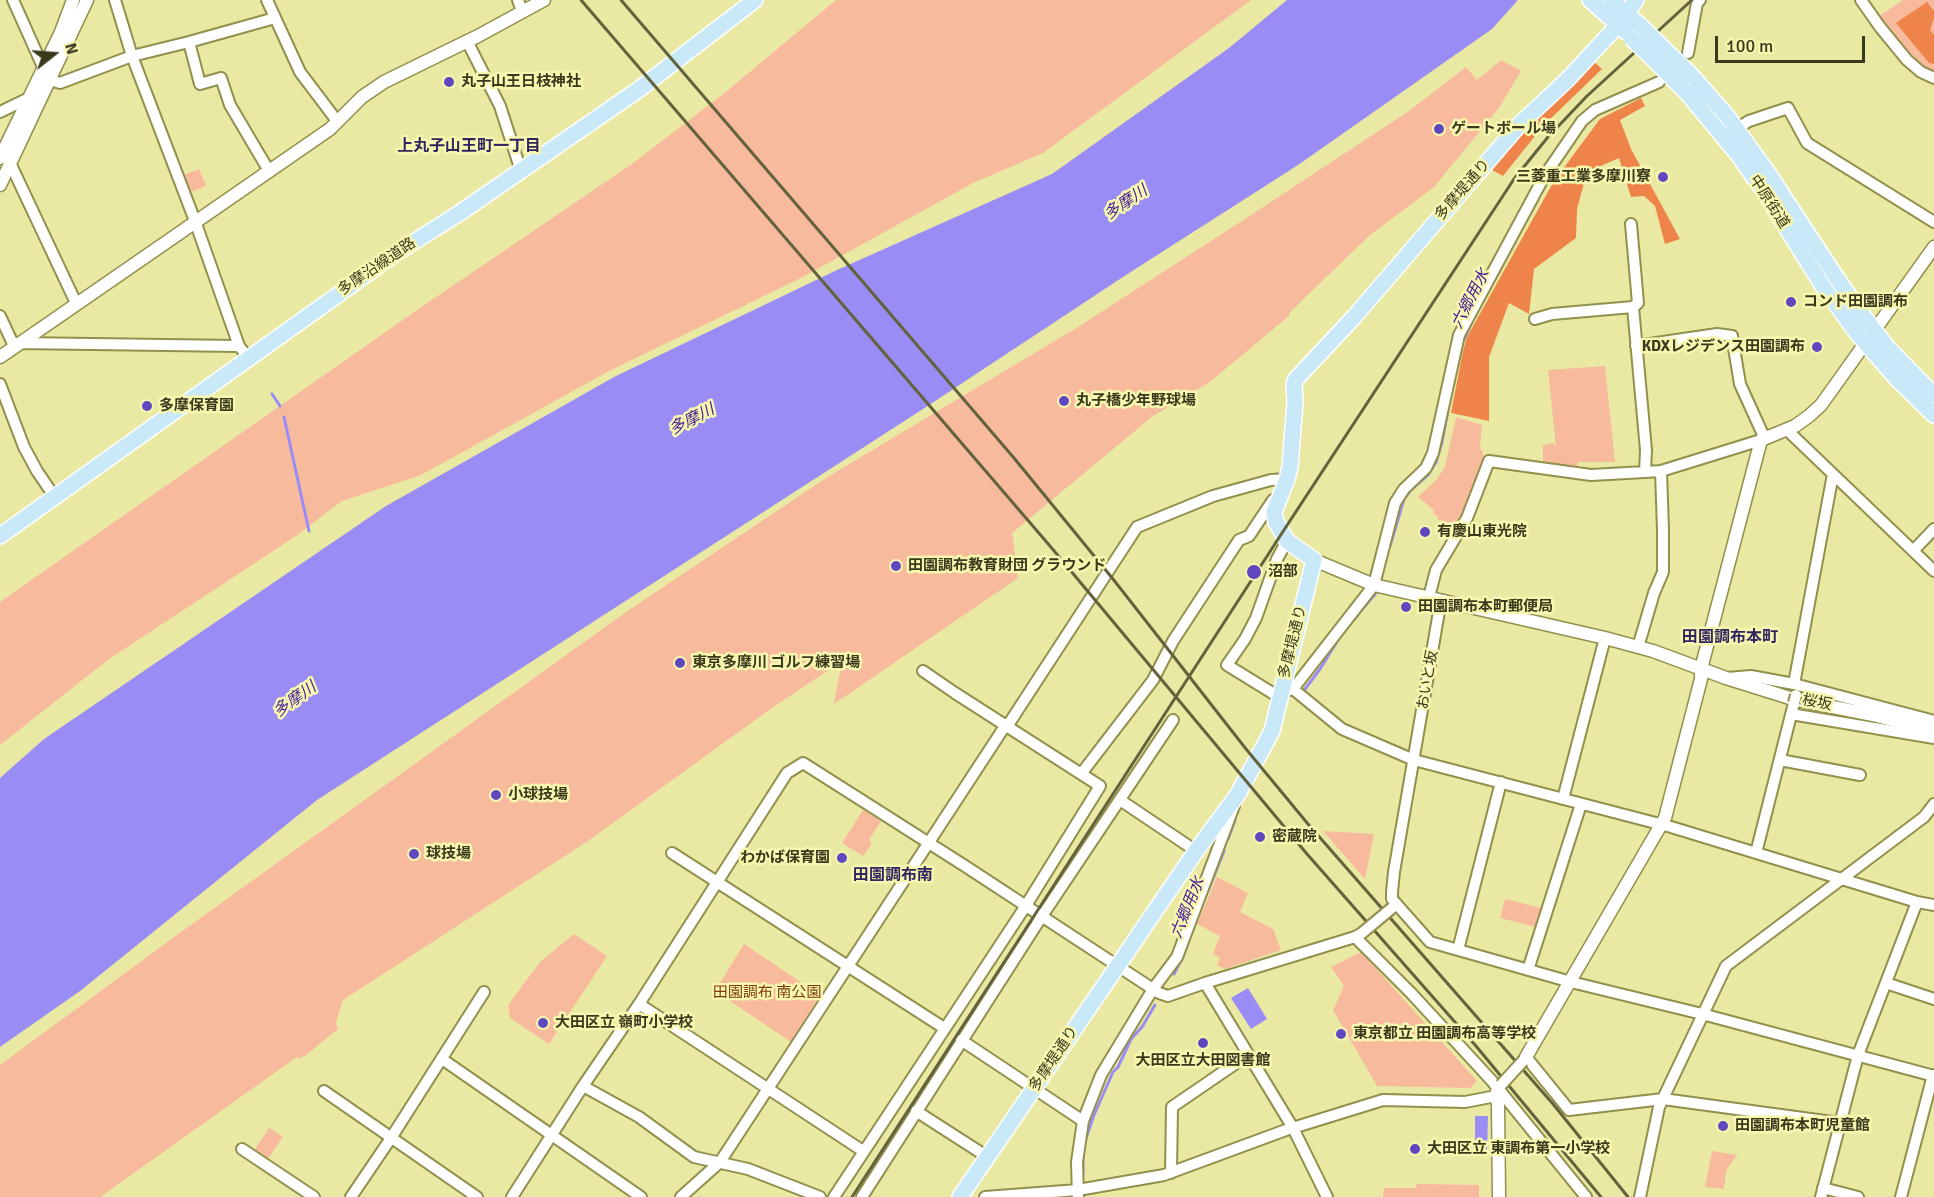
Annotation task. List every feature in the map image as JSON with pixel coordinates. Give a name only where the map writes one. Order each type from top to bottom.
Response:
[{"type":"main road","name":"多摩沿線道路","points":[[0,536],[395,254],[461,212],[675,63],[755,0]]},
{"type":"main road","name":"中原街道","points":[[1590,0],[1609,5],[1651,46],[1700,85],[1736,129],[1775,183],[1836,277],[1897,379],[1934,416]]},
{"type":"main road","name":"多摩堤通り","points":[[960,1197],[1116,966],[1238,794],[1272,731],[1287,691],[1314,560],[1287,541],[1279,529],[1274,513],[1290,467],[1296,379],[1354,316],[1520,124],[1568,79],[1622,20],[1636,0]]},
{"type":"main road","name":"中原街道","points":[[1651,46],[1737,153],[1824,288],[1870,337],[1888,348],[1934,395]]},
{"type":"street","points":[[13,0],[43,66]]},
{"type":"street","points":[[0,185],[3,155],[61,32],[73,0]]},
{"type":"street","points":[[3,155],[50,80],[87,0]]},
{"type":"street","points":[[116,0],[132,56],[195,221],[238,346],[248,358]]},
{"type":"street","points":[[267,0],[300,72],[337,121]]},
{"type":"street","points":[[6,350],[330,129],[362,97],[384,82],[467,41],[520,6],[544,0]]},
{"type":"street","points":[[1688,53],[1697,3],[1701,0]]},
{"type":"street","points":[[1861,0],[1907,60],[1920,72],[1934,78]]},
{"type":"street","points":[[50,80],[60,83],[132,56],[275,18]]},
{"type":"street","points":[[467,41],[500,106],[521,171]]},
{"type":"street","points":[[189,42],[200,84],[221,78],[230,105],[269,171]]},
{"type":"street","points":[[1287,541],[1277,559],[1256,618],[1245,639],[1227,664],[1274,694],[1287,691],[1374,585],[1395,503],[1404,489],[1426,468],[1433,453],[1459,335],[1545,175],[1582,121],[1595,110],[1659,82]]},
{"type":"street","points":[[0,112],[29,99]]},
{"type":"street","points":[[1736,129],[1749,121],[1788,108],[1807,143],[1934,222]]},
{"type":"street","points":[[3,155],[76,303]]},
{"type":"street","points":[[1535,319],[1552,314],[1633,307],[1638,303],[1631,224]]},
{"type":"street","points":[[1633,307],[1646,450],[1645,472],[1661,471],[1763,440],[1804,421],[1821,405],[1934,247]]},
{"type":"street","points":[[0,316],[6,350]]},
{"type":"street","points":[[985,1197],[1078,1194],[1171,1173],[1293,1128],[1383,1100],[1465,1102],[1498,1090],[1524,1059],[1662,824],[1763,440],[1740,384],[1732,336],[1717,334],[1636,346]]},
{"type":"street","points":[[6,350],[238,346]]},
{"type":"street","points":[[0,384],[24,447],[54,496]]},
{"type":"street","points":[[1787,430],[1934,571]]},
{"type":"street","name":"おいと坂","points":[[1394,906],[1392,899],[1394,872],[1414,760],[1435,598],[1436,570],[1467,519],[1489,461],[1591,475],[1645,472]]},
{"type":"street","points":[[1638,647],[1654,592],[1663,572],[1661,471]]},
{"type":"street","points":[[1756,853],[1794,699],[1833,474]]},
{"type":"street","points":[[681,1197],[720,1162],[1137,527],[1213,496],[1271,480],[1287,479]]},
{"type":"street","points":[[1081,774],[1153,680],[1173,641],[1239,540],[1249,536],[1274,500],[1279,500]]},
{"type":"street","points":[[1913,551],[1934,529]]},
{"type":"street","name":"桜坂","points":[[1314,560],[1374,585],[1605,638],[1793,699],[1873,715],[1934,731]]},
{"type":"street","points":[[1563,799],[1605,638]]},
{"type":"street","points":[[834,1197],[1025,907],[1100,786],[923,671]]},
{"type":"street","points":[[1726,678],[1751,676],[1794,699],[1934,738]]},
{"type":"street","points":[[1287,691],[1342,729],[1414,760],[1662,824],[1917,903],[1934,905]]},
{"type":"street","points":[[1794,699],[1934,721]]},
{"type":"street","points":[[862,1197],[961,1040],[1173,720]]},
{"type":"street","points":[[1780,760],[1860,775]]},
{"type":"street","points":[[512,1197],[788,773],[800,764],[806,764],[1116,966],[1159,993],[1168,996],[1359,935],[1394,906],[1430,942],[1571,982],[1702,1014],[1934,1076],[1901,1197]]},
{"type":"street","points":[[1458,950],[1501,782]]},
{"type":"street","points":[[1078,1194],[1077,1162],[1083,1121],[1101,1076],[1154,989],[1177,957],[1238,794]]},
{"type":"street","points":[[1120,800],[1196,851]]},
{"type":"street","points":[[1528,970],[1581,804]]},
{"type":"street","points":[[1640,1197],[1659,1107],[1726,966],[1924,817],[1934,804]]},
{"type":"street","points":[[672,853],[944,1028]]},
{"type":"street","points":[[1858,1197],[1822,1192],[1858,1055],[1917,903]]},
{"type":"street","points":[[1359,935],[1498,1090],[1586,1197]]},
{"type":"street","points":[[1205,983],[1293,1128],[1328,1197]]},
{"type":"street","points":[[1886,983],[1934,999]]},
{"type":"street","points":[[351,1197],[484,992]]},
{"type":"street","points":[[639,1004],[863,1151]]},
{"type":"street","points":[[961,1040],[1083,1121]]},
{"type":"street","points":[[1171,1173],[1172,1107],[1248,1055]]},
{"type":"street","points":[[441,1059],[641,1197]]},
{"type":"street","points":[[1524,1059],[1569,1110],[1663,1099],[1840,1123]]},
{"type":"street","points":[[583,1086],[639,1117],[694,1157],[748,1169],[820,1197]]},
{"type":"street","points":[[1498,1090],[1499,1197]]},
{"type":"street","points":[[324,1091],[477,1197]]},
{"type":"street","points":[[916,1111],[986,1156]]},
{"type":"street","points":[[242,1149],[314,1197]]},
{"type":"green space","points":[[836,0],[1251,0],[1043,153],[973,183],[803,277],[609,371],[421,475],[342,501],[296,536],[109,659],[0,745],[0,602],[417,310],[632,164],[727,91]]},
{"type":"green space","points":[[1903,0],[1934,0],[1934,75],[1910,58],[1879,16]]},
{"type":"green space","points":[[1501,60],[1521,71],[1499,108],[1434,187],[1370,235],[1289,313],[1290,315],[1240,357],[1208,383],[1153,416],[1012,533],[1018,578],[834,704],[842,661],[769,710],[588,841],[343,1000],[336,1022],[338,1029],[306,1055],[299,1059],[297,1057],[100,1197],[0,1197],[0,1065],[626,612],[826,478],[1078,327],[1409,111],[1466,67],[1477,80]]},
{"type":"green space","points":[[199,169],[206,186],[188,193],[181,176]]},
{"type":"green space","points":[[1605,366],[1615,462],[1578,462],[1577,466],[1543,464],[1543,445],[1554,443],[1556,447],[1548,370]]},
{"type":"green space","points":[[1456,417],[1482,425],[1480,447],[1484,456],[1464,514],[1456,530],[1441,525],[1442,521],[1433,514],[1434,510],[1418,497],[1437,479],[1445,467]]},
{"type":"green space","points":[[863,810],[881,821],[869,840],[872,843],[863,856],[842,843]]},
{"type":"green space","points":[[1323,831],[1374,834],[1365,879]]},
{"type":"green space","points":[[1217,877],[1248,893],[1240,912],[1273,929],[1281,950],[1225,969],[1217,965],[1220,958],[1213,954],[1220,936],[1197,924]]},
{"type":"green space","points":[[1505,899],[1541,908],[1536,927],[1500,918]]},
{"type":"green space","points":[[574,934],[607,956],[549,1044],[510,1018],[508,1005],[541,961]]},
{"type":"green space","name":"田園調布 南公園","points":[[744,944],[820,995],[791,1042],[715,991]]},
{"type":"green space","points":[[1361,952],[1477,1081],[1470,1088],[1377,1086],[1333,1010],[1344,986],[1331,967]]},
{"type":"green space","points":[[269,1128],[283,1137],[267,1160],[253,1152]]},
{"type":"green space","points":[[1712,1151],[1737,1155],[1726,1171],[1724,1189],[1705,1187]]},
{"type":"green space","points":[[1417,1184],[1479,1185],[1479,1197],[1383,1197],[1384,1188],[1416,1188]]},
{"type":"shaded area","points":[[1927,2],[1934,11],[1930,30],[1934,35],[1934,64],[1929,63],[1896,23]]},
{"type":"shaded area","points":[[1593,61],[1602,69],[1543,126],[1503,176],[1492,170],[1534,120]]},
{"type":"shaded area","points":[[1641,98],[1645,106],[1620,120],[1631,149],[1680,239],[1665,244],[1655,206],[1644,196],[1631,197],[1619,158],[1587,172],[1577,209],[1576,238],[1534,269],[1529,314],[1509,303],[1489,357],[1489,421],[1451,413],[1467,337],[1554,181],[1600,119]]},
{"type":"water","name":"多摩川","points":[[1287,0],[1518,0],[1492,29],[1298,165],[317,800],[80,991],[0,1047],[0,778],[44,739],[386,506],[614,377],[837,270],[1052,174],[1229,48]]},
{"type":"water","points":[[1248,988],[1267,1019],[1251,1029],[1231,998]]},
{"type":"water","points":[[1475,1116],[1488,1116],[1487,1154],[1475,1154]]},
{"type":"waterway","name":"六郷用水","points":[[1463,342],[1475,315]]},
{"type":"waterway","points":[[272,394],[280,406]]},
{"type":"waterway","name":"六郷用水","points":[[1390,546],[1404,499],[1428,475],[1436,462],[1448,410]]},
{"type":"waterway","points":[[284,417],[309,531]]},
{"type":"waterway","name":"六郷用水","points":[[1354,619],[1376,593]]},
{"type":"waterway","name":"六郷用水","points":[[1305,689],[1338,640]]},
{"type":"waterway","points":[[1228,839],[1235,820]]},
{"type":"waterway","name":"六郷用水","points":[[1208,891],[1224,851]]},
{"type":"waterway","name":"六郷用水","points":[[1174,974],[1190,936]]},
{"type":"waterway","points":[[1085,1141],[1113,1072],[1118,1067],[1131,1039],[1142,1027],[1155,1005]]},
{"type":"waterway","points":[[1083,1156],[1083,1173]]},
{"type":"railway","points":[[581,0],[1050,546],[1307,854],[1476,1046],[1601,1197]]},
{"type":"railway","points":[[621,0],[1014,458],[1308,824],[1553,1104],[1628,1197]]},
{"type":"railway","points":[[852,1197],[1514,179],[1548,137],[1587,96],[1692,0]]},
{"type":"place","name":"丸子山王日枝神社","points":[[449,82]]},
{"type":"place","name":"ゲートボール場","points":[[1439,129]]},
{"type":"place","name":"三菱重工業多摩川寮","points":[[1663,177]]},
{"type":"place","name":"コンド田園調布","points":[[1791,302]]},
{"type":"place","name":"KDXレジデンス田園調布","points":[[1817,347]]},
{"type":"place","name":"丸子橋少年野球場","points":[[1064,401]]},
{"type":"place","name":"多摩保育園","points":[[147,406]]},
{"type":"place","name":"有慶山東光院","points":[[1425,532]]},
{"type":"place","name":"田園調布教育財団 グラウンド","points":[[896,566]]},
{"type":"place","name":"沼部","points":[[1254,572]]},
{"type":"place","name":"田園調布本町郵便局","points":[[1406,607]]},
{"type":"place","name":"東京多摩川 ゴルフ練習場","points":[[680,663]]},
{"type":"place","name":"小球技場","points":[[496,795]]},
{"type":"place","name":"密蔵院","points":[[1260,837]]},
{"type":"place","name":"球技場","points":[[414,854]]},
{"type":"place","name":"わかば保育園","points":[[842,858]]},
{"type":"place","name":"大田区立 嶺町小学校","points":[[543,1023]]},
{"type":"place","name":"東京都立 田園調布高等学校","points":[[1341,1034]]},
{"type":"place","name":"大田区立大田図書館","points":[[1203,1043]]},
{"type":"place","name":"田園調布本町児童館","points":[[1723,1126]]},
{"type":"place","name":"大田区立 東調布第一小学校","points":[[1415,1149]]},
{"type":"district","name":"上丸子山王町一丁目","points":[[469,147]]},
{"type":"district","name":"田園調布本町","points":[[1730,638]]},
{"type":"district","name":"田園調布南","points":[[893,876]]}]
